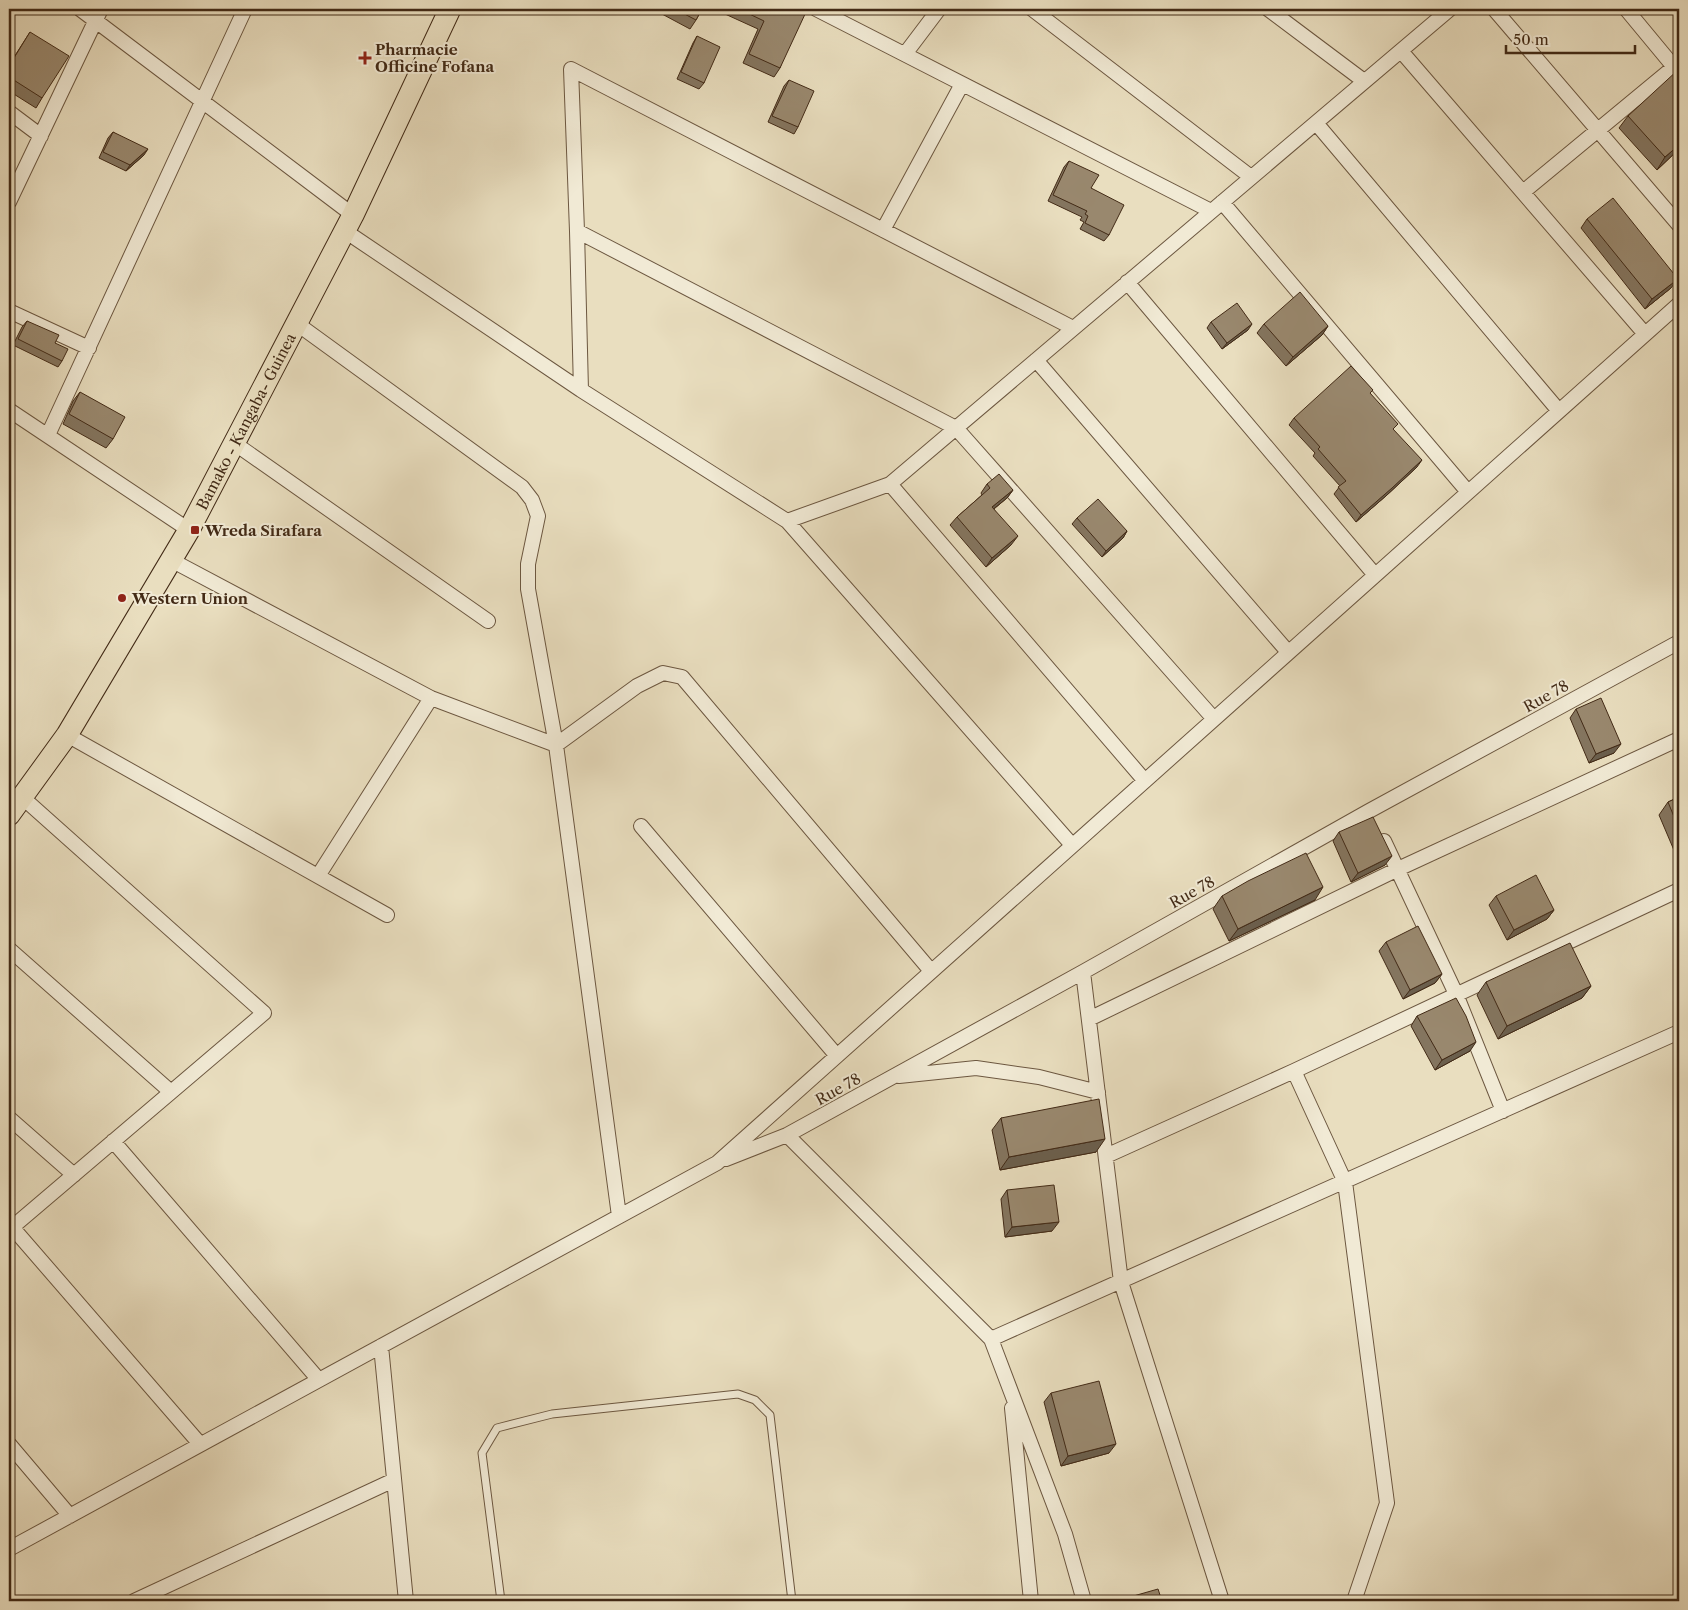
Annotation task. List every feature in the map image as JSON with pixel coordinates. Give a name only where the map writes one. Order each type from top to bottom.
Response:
[{"type":"main road","name":"Bamako - Kangaba- Guinea","points":[[9,815],[67,734],[189,530],[349,223],[450,9]]},
{"type":"street","points":[[80,9],[99,15],[349,223],[581,390],[787,521],[1072,845]]},
{"type":"street","points":[[48,435],[245,9]]},
{"type":"street","points":[[816,9],[1211,211]]},
{"type":"street","points":[[905,54],[939,9]]},
{"type":"street","points":[[1032,9],[1251,177]]},
{"type":"street","points":[[1268,9],[1364,81]]},
{"type":"street","points":[[787,521],[890,484],[1450,9]]},
{"type":"street","points":[[1494,9],[1679,225]]},
{"type":"street","points":[[1523,192],[1598,130],[1678,68],[1626,9]]},
{"type":"street","points":[[9,202],[99,15]]},
{"type":"street","points":[[1400,50],[1645,334]]},
{"type":"street","points":[[581,390],[578,231],[571,69],[1073,328]]},
{"type":"street","points":[[883,230],[962,84]]},
{"type":"street","points":[[9,112],[41,136]]},
{"type":"street","points":[[1316,123],[1559,411]]},
{"type":"street","points":[[1222,202],[1468,492]]},
{"type":"street","points":[[578,231],[956,428],[1214,719]]},
{"type":"street","points":[[1127,282],[1375,575]]},
{"type":"street","points":[[9,1549],[716,1163],[1679,304]]},
{"type":"street","points":[[9,311],[89,348]]},
{"type":"street","points":[[296,323],[522,487],[532,500],[538,516],[528,564],[528,589],[556,745],[619,1216]]},
{"type":"street","points":[[1036,360],[1288,652]]},
{"type":"street","points":[[9,410],[189,530]]},
{"type":"street","points":[[234,443],[488,621]]},
{"type":"street","points":[[890,484],[1144,781]]},
{"type":"street","points":[[171,560],[431,698],[556,745]]},
{"type":"street","name":"Rue 78","points":[[716,1163],[788,1135],[1083,972],[1373,820],[1679,642]]},
{"type":"street","points":[[556,745],[637,686],[663,673],[682,676],[931,971]]},
{"type":"street","points":[[318,876],[431,698]]},
{"type":"street","points":[[67,734],[388,915]]},
{"type":"street","points":[[1089,1019],[1398,869],[1679,739]]},
{"type":"street","points":[[22,797],[264,1014],[10,1229],[200,1444]]},
{"type":"street","points":[[1373,820],[1456,994],[1503,1111]]},
{"type":"street","points":[[641,826],[837,1056]]},
{"type":"street","points":[[1106,1156],[1679,890]]},
{"type":"street","points":[[9,949],[171,1092]]},
{"type":"street","points":[[1083,972],[1121,1282],[1222,1601]]},
{"type":"street","points":[[991,1339],[1679,1032]]},
{"type":"street","points":[[893,1077],[976,1068],[1039,1076],[1098,1092]]},
{"type":"street","points":[[1294,1070],[1345,1182],[1387,1503],[1354,1601]]},
{"type":"street","points":[[9,1118],[74,1175]]},
{"type":"street","points":[[788,1135],[991,1339],[1065,1534],[1084,1601]]},
{"type":"street","points":[[113,1141],[319,1380]]},
{"type":"street","points":[[381,1346],[406,1601]]},
{"type":"street","points":[[1010,1387],[1031,1601]]},
{"type":"street","points":[[9,1444],[70,1516]]},
{"type":"street","points":[[134,1601],[394,1480]]},
{"type":"lane","points":[[501,1601],[482,1453],[498,1428],[552,1414],[738,1394],[755,1400],[770,1415],[792,1601]]},
{"type":"building","points":[[675,9],[702,9],[696,20]]},
{"type":"building","points":[[739,9],[799,9],[806,12],[780,68],[749,54],[764,21]]},
{"type":"building","points":[[30,32],[69,56],[42,98],[9,77],[9,66]]},
{"type":"building","points":[[697,36],[720,47],[704,83],[681,72]]},
{"type":"building","points":[[1679,69],[1679,145],[1665,157],[1628,116]]},
{"type":"building","points":[[789,80],[814,91],[798,127],[772,116]]},
{"type":"building","points":[[113,132],[148,149],[130,165],[103,152]]},
{"type":"building","points":[[1069,161],[1099,175],[1091,188],[1124,205],[1109,235],[1085,223],[1088,216],[1085,214],[1087,211],[1053,195]]},
{"type":"building","points":[[1613,198],[1678,279],[1652,299],[1587,219]]},
{"type":"building","points":[[1300,292],[1328,326],[1293,357],[1264,324]]},
{"type":"building","points":[[1237,303],[1252,324],[1227,343],[1211,322]]},
{"type":"building","points":[[27,321],[59,335],[55,343],[68,349],[62,361],[18,339]]},
{"type":"building","points":[[1351,366],[1373,390],[1370,393],[1398,424],[1393,429],[1422,460],[1361,515],[1338,487],[1346,481],[1318,449],[1320,447],[1294,418]]},
{"type":"building","points":[[80,392],[125,417],[113,439],[69,414]]},
{"type":"building","points":[[999,474],[1013,490],[992,507],[1018,536],[992,558],[957,517],[990,488],[987,484]]},
{"type":"building","points":[[1098,499],[1127,531],[1106,551],[1077,518]]},
{"type":"building","points":[[1601,698],[1621,744],[1596,754],[1576,709]]},
{"type":"building","points":[[1679,797],[1679,829],[1668,802]]},
{"type":"building","points":[[1373,817],[1392,856],[1358,873],[1339,832]]},
{"type":"building","points":[[1306,853],[1323,887],[1238,929],[1222,896],[1248,881]]},
{"type":"building","points":[[1536,875],[1554,910],[1514,930],[1496,896]]},
{"type":"building","points":[[1418,926],[1442,974],[1410,990],[1386,942]]},
{"type":"building","points":[[1570,943],[1591,986],[1507,1026],[1486,982]]},
{"type":"building","points":[[1456,998],[1466,1016],[1476,1042],[1442,1060],[1417,1016]]},
{"type":"building","points":[[1099,1099],[1105,1139],[1009,1157],[1001,1118]]},
{"type":"building","points":[[1054,1185],[1059,1222],[1012,1227],[1007,1190]]},
{"type":"building","points":[[1099,1381],[1116,1444],[1068,1456],[1051,1393]]},
{"type":"building","points":[[1158,1589],[1162,1601],[1116,1601]]},
{"type":"place","name":"Pharmacie Officine Fofana","points":[[365,58]]},
{"type":"place","name":"Wreda Sirafara","points":[[195,530]]},
{"type":"place","name":"Western Union","points":[[122,598]]}]
